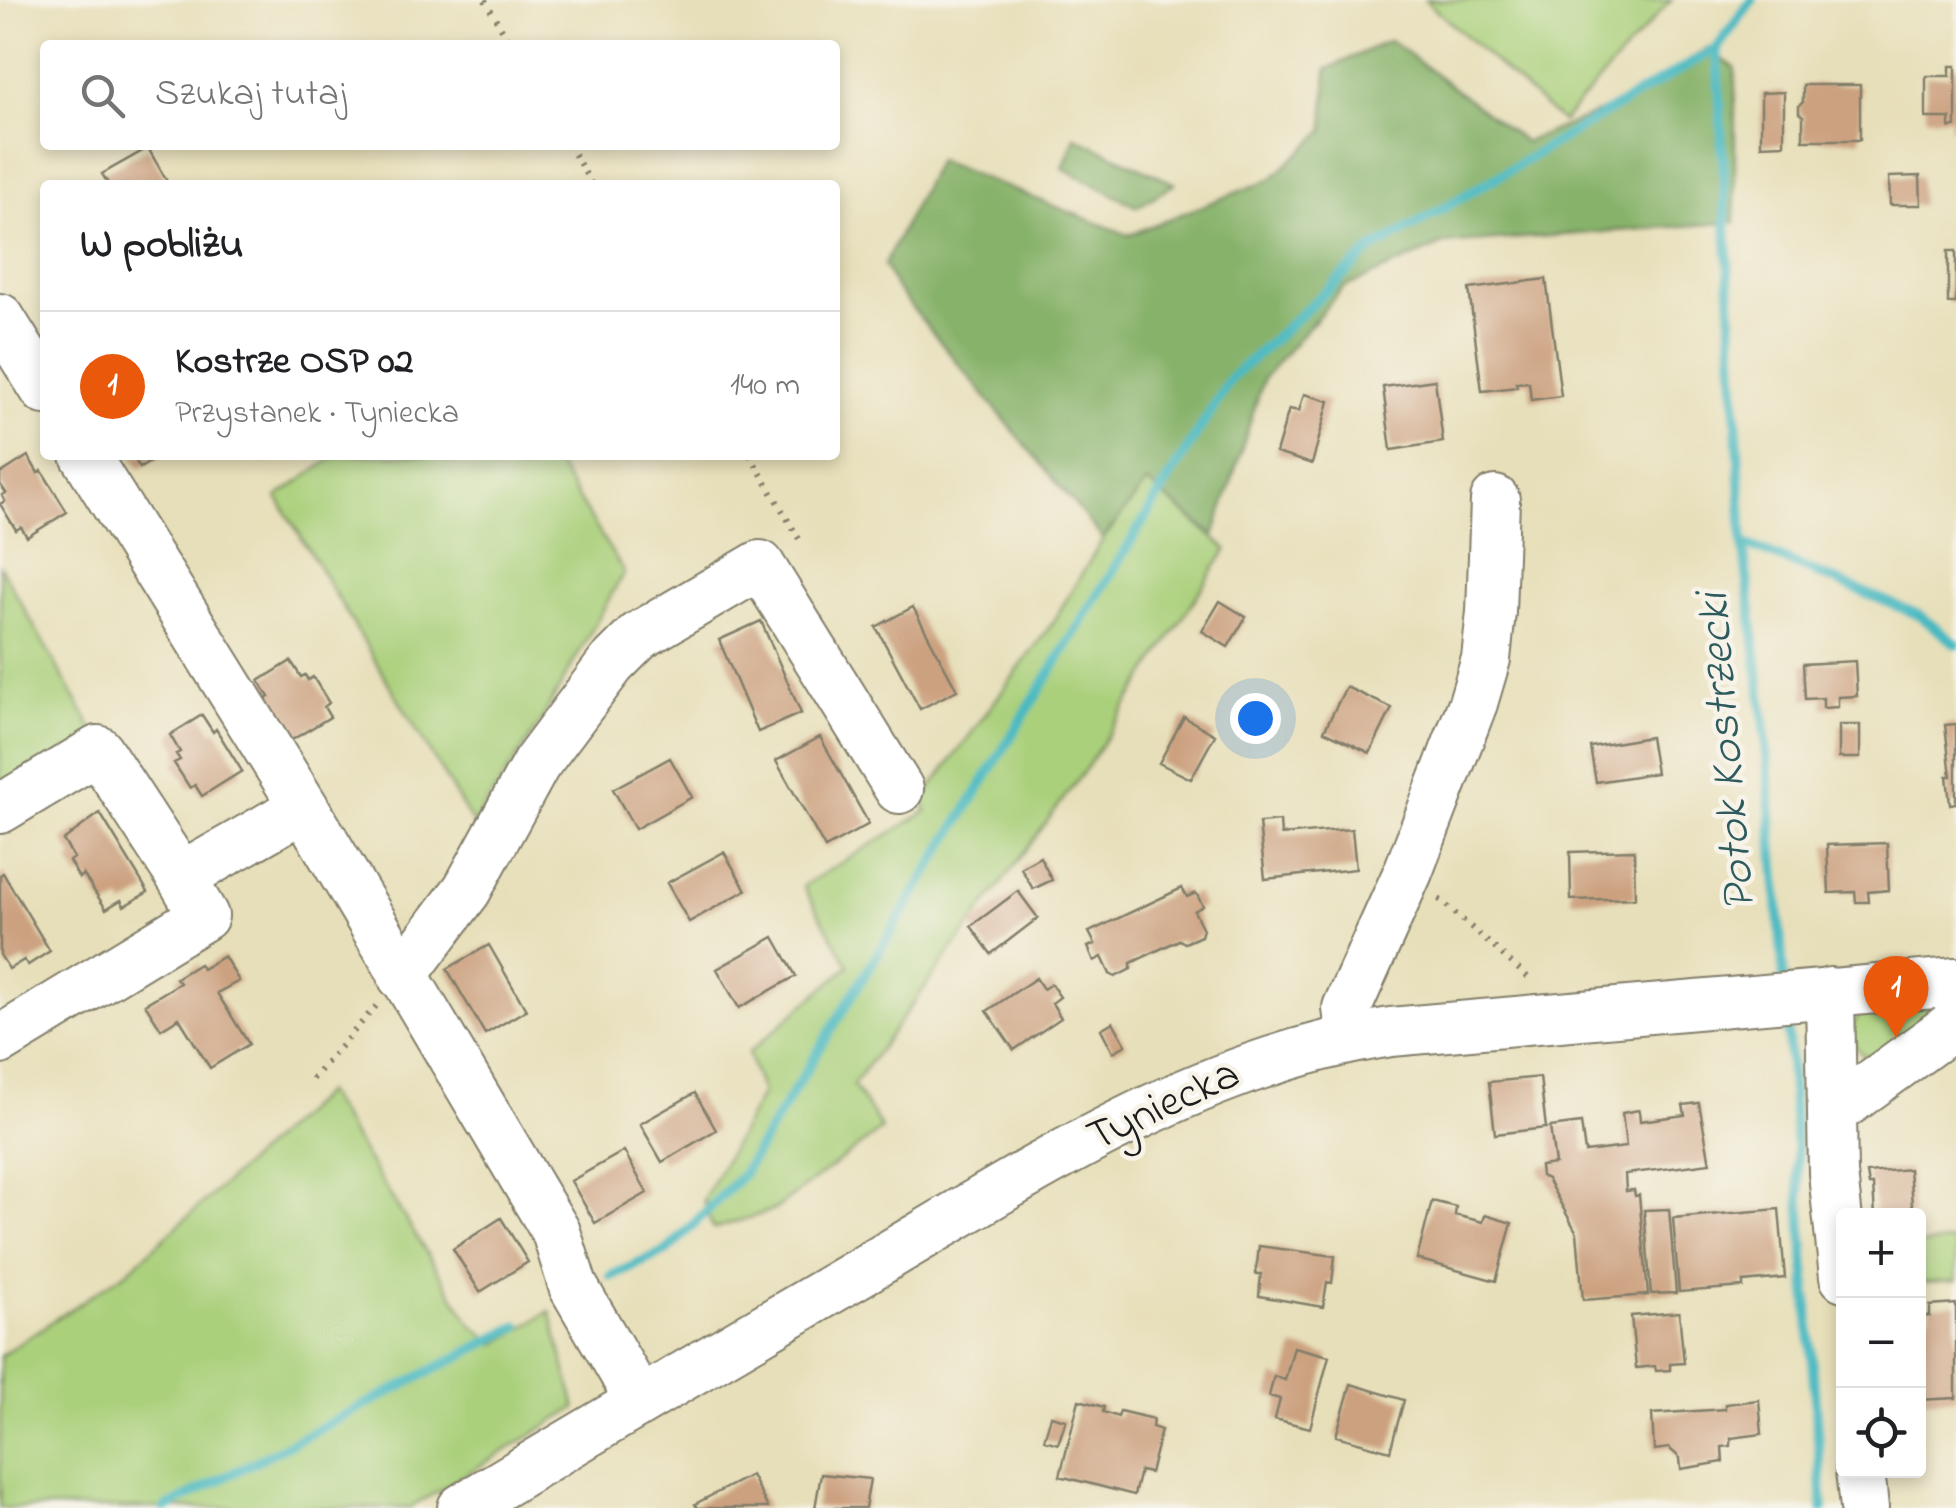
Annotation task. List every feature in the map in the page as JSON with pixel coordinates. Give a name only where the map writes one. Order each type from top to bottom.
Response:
[{"type":"street","points":[[0,318],[40,382]]},
{"type":"street","points":[[88,460],[304,807],[556,1232],[573,1286],[640,1401]]},
{"type":"street","points":[[1351,1038],[1347,1008],[1408,872],[1486,659],[1492,612],[1496,500]]},
{"type":"street","points":[[402,976],[467,890],[536,764],[611,664],[639,636],[760,565],[899,789]]},
{"type":"street","points":[[0,809],[98,750],[204,916],[0,1040]]},
{"type":"street","points":[[181,877],[304,807]]},
{"type":"street","name":"Tyniecka","points":[[462,1508],[1115,1126],[1251,1066],[1351,1038],[1956,982]]},
{"type":"street","points":[[1793,995],[1832,1113],[1837,1208]]},
{"type":"street","points":[[1832,1113],[1956,1023]]},
{"type":"street","points":[[1861,1478],[1864,1508]]},
{"type":"path","points":[[485,0],[508,40]]},
{"type":"path","points":[[572,150],[589,180]]},
{"type":"path","points":[[753,460],[799,539],[755,568]]},
{"type":"path","points":[[1408,872],[1545,992]]},
{"type":"path","points":[[312,1079],[402,976]]},
{"type":"green space","points":[[1425,0],[1671,0],[1562,122]]},
{"type":"green space","points":[[1390,40],[1525,142],[1637,97],[1707,48],[1735,68],[1735,222],[1444,244],[1343,288],[1264,378],[1214,536],[1147,482],[1103,539],[895,287],[884,265],[937,160],[1128,235],[1271,179],[1324,131],[1327,69]]},
{"type":"green space","points":[[1075,137],[1175,184],[1137,207],[1063,168]]},
{"type":"green space","points":[[330,460],[554,460],[624,572],[538,726],[473,824],[277,497]]},
{"type":"green space","points":[[1147,482],[1227,549],[1087,767],[853,1085],[882,1129],[774,1210],[713,1229],[703,1200],[762,1093],[748,1053],[849,966],[803,886],[927,811],[922,800],[1051,625],[1103,539]]},
{"type":"green space","points":[[0,566],[97,737],[0,793]]},
{"type":"green space","points":[[1925,1005],[1930,1018],[1875,1056],[1864,1056],[1855,1045],[1852,1028],[1862,1012]]},
{"type":"green space","points":[[325,1092],[472,1325],[496,1344],[550,1311],[576,1408],[410,1508],[0,1508],[0,1356],[128,1271]]},
{"type":"green space","points":[[1956,1241],[1956,1281],[1926,1283],[1926,1244]]},
{"type":"building","points":[[1950,66],[1956,66],[1956,127],[1950,128],[1950,118],[1926,118],[1926,76],[1950,76]]},
{"type":"building","points":[[1803,85],[1860,85],[1860,140],[1803,140],[1799,106],[1803,102]]},
{"type":"building","points":[[1784,92],[1784,144],[1761,145],[1761,93]]},
{"type":"building","points":[[149,150],[166,180],[106,180],[102,174]]},
{"type":"building","points":[[1920,176],[1921,205],[1890,205],[1889,177]]},
{"type":"building","points":[[1948,251],[1956,251],[1956,303],[1948,303]]},
{"type":"building","points":[[1546,279],[1561,396],[1531,400],[1529,382],[1482,391],[1469,289]]},
{"type":"building","points":[[1435,380],[1443,442],[1391,450],[1383,387]]},
{"type":"building","points":[[1304,394],[1329,401],[1312,464],[1276,453],[1289,409],[1299,411]]},
{"type":"building","points":[[28,456],[67,512],[27,537],[21,527],[16,530],[0,504],[6,493],[0,484],[0,474]]},
{"type":"building","points":[[135,460],[153,460],[140,468]]},
{"type":"building","points":[[1220,601],[1246,617],[1228,647],[1202,631]]},
{"type":"building","points":[[913,607],[957,690],[920,709],[876,627]]},
{"type":"building","points":[[761,621],[801,713],[758,732],[719,640]]},
{"type":"building","points":[[291,661],[301,677],[313,677],[329,703],[324,707],[330,717],[290,741],[265,700],[269,697],[259,681]]},
{"type":"building","points":[[1855,661],[1857,696],[1838,697],[1838,707],[1823,708],[1823,698],[1805,699],[1803,664]]},
{"type":"building","points":[[1346,687],[1392,708],[1370,753],[1324,731]]},
{"type":"building","points":[[202,715],[213,732],[216,729],[242,771],[202,796],[195,785],[190,788],[174,763],[180,760],[176,754],[180,752],[170,735]]},
{"type":"building","points":[[1184,717],[1215,735],[1191,779],[1159,763]]},
{"type":"building","points":[[1956,724],[1956,803],[1950,804],[1945,725]]},
{"type":"building","points":[[1839,725],[1860,725],[1860,758],[1839,758]]},
{"type":"building","points":[[820,737],[869,824],[825,848],[776,761]]},
{"type":"building","points":[[1650,737],[1656,773],[1596,782],[1590,747]]},
{"type":"building","points":[[670,758],[692,797],[635,829],[613,789]]},
{"type":"building","points":[[100,813],[148,892],[124,906],[121,900],[106,909],[83,874],[79,878],[69,861],[74,858],[63,840]]},
{"type":"building","points":[[1280,821],[1281,835],[1352,829],[1356,869],[1265,879],[1259,823]]},
{"type":"building","points":[[1887,843],[1889,890],[1868,892],[1869,902],[1856,902],[1855,892],[1829,893],[1827,845]]},
{"type":"building","points":[[1634,850],[1635,898],[1571,900],[1570,852]]},
{"type":"building","points":[[724,852],[746,890],[689,922],[667,883]]},
{"type":"building","points":[[1040,857],[1052,880],[1033,889],[1021,868]]},
{"type":"building","points":[[3,873],[50,951],[28,965],[24,960],[9,969],[0,955]]},
{"type":"building","points":[[1182,888],[1187,897],[1196,893],[1203,906],[1194,911],[1203,929],[1201,936],[1185,943],[1179,940],[1131,963],[1131,969],[1115,977],[1102,957],[1094,961],[1088,947],[1095,944],[1089,932]]},
{"type":"building","points":[[1018,891],[1038,918],[991,954],[971,926]]},
{"type":"building","points":[[774,937],[796,976],[739,1008],[717,969]]},
{"type":"building","points":[[489,945],[526,1010],[485,1034],[447,969]]},
{"type":"building","points":[[224,956],[239,981],[217,993],[249,1044],[210,1068],[179,1018],[161,1029],[145,1004],[180,983],[176,978],[199,964],[202,969]]},
{"type":"building","points":[[1036,978],[1043,989],[1051,984],[1060,997],[1052,1003],[1061,1018],[1014,1050],[987,1011]]},
{"type":"building","points":[[1113,1022],[1126,1045],[1113,1052],[1101,1029]]},
{"type":"building","points":[[1540,1077],[1546,1128],[1495,1134],[1489,1082]]},
{"type":"building","points":[[695,1093],[716,1130],[662,1162],[640,1124]]},
{"type":"building","points":[[1699,1103],[1710,1163],[1625,1174],[1626,1191],[1634,1190],[1635,1196],[1639,1195],[1648,1295],[1583,1300],[1577,1233],[1547,1179],[1541,1176],[1540,1166],[1555,1164],[1550,1127],[1581,1123],[1585,1152],[1626,1147],[1622,1113],[1639,1110],[1640,1121],[1685,1115],[1683,1105]]},
{"type":"building","points":[[624,1151],[647,1193],[595,1223],[571,1181]]},
{"type":"building","points":[[1909,1169],[1912,1208],[1874,1208],[1873,1185],[1869,1185],[1867,1173]]},
{"type":"building","points":[[1432,1201],[1456,1207],[1455,1215],[1483,1222],[1485,1215],[1512,1223],[1496,1281],[1417,1259]]},
{"type":"building","points":[[1669,1209],[1676,1293],[1651,1294],[1644,1210]]},
{"type":"building","points":[[1779,1209],[1785,1278],[1743,1282],[1743,1287],[1679,1292],[1673,1218]]},
{"type":"building","points":[[501,1218],[528,1262],[480,1292],[453,1249]]},
{"type":"building","points":[[1259,1246],[1335,1256],[1332,1283],[1327,1282],[1323,1307],[1259,1296]]},
{"type":"building","points":[[1956,1304],[1956,1398],[1926,1400],[1926,1316],[1930,1316],[1930,1306]]},
{"type":"building","points":[[1679,1312],[1684,1363],[1670,1364],[1670,1370],[1656,1371],[1655,1366],[1636,1368],[1631,1316]]},
{"type":"building","points":[[1294,1347],[1329,1356],[1310,1428],[1275,1419],[1280,1399],[1269,1396],[1274,1376],[1285,1380]]},
{"type":"building","points":[[1351,1384],[1404,1400],[1390,1451],[1336,1436]]},
{"type":"building","points":[[1079,1400],[1104,1407],[1103,1412],[1118,1417],[1120,1411],[1153,1419],[1152,1427],[1161,1430],[1150,1473],[1140,1471],[1134,1495],[1060,1476]]},
{"type":"building","points":[[1759,1400],[1762,1434],[1731,1438],[1731,1446],[1722,1447],[1723,1462],[1681,1469],[1680,1458],[1669,1448],[1654,1450],[1652,1414],[1725,1409],[1725,1404]]},
{"type":"building","points":[[1051,1416],[1066,1420],[1058,1444],[1044,1440]]},
{"type":"building","points":[[821,1474],[870,1479],[865,1508],[815,1508]]},
{"type":"building","points":[[751,1475],[768,1508],[697,1508],[695,1504]]},
{"type":"waterway","name":"Potok Kostrzecki","points":[[1752,0],[1717,48],[1743,543],[1764,720],[1784,983]]},
{"type":"waterway","points":[[611,1276],[668,1250],[742,1175],[1231,378],[1370,251],[1717,48]]},
{"type":"waterway","points":[[1743,543],[1919,615],[1956,644]]},
{"type":"waterway","name":"Potok Kostrzecki","points":[[1786,1010],[1823,1508]]},
{"type":"waterway","points":[[165,1508],[518,1326]]},
{"type":"place","name":"Kostrze OSP 02","points":[[1896,1038]]}]
